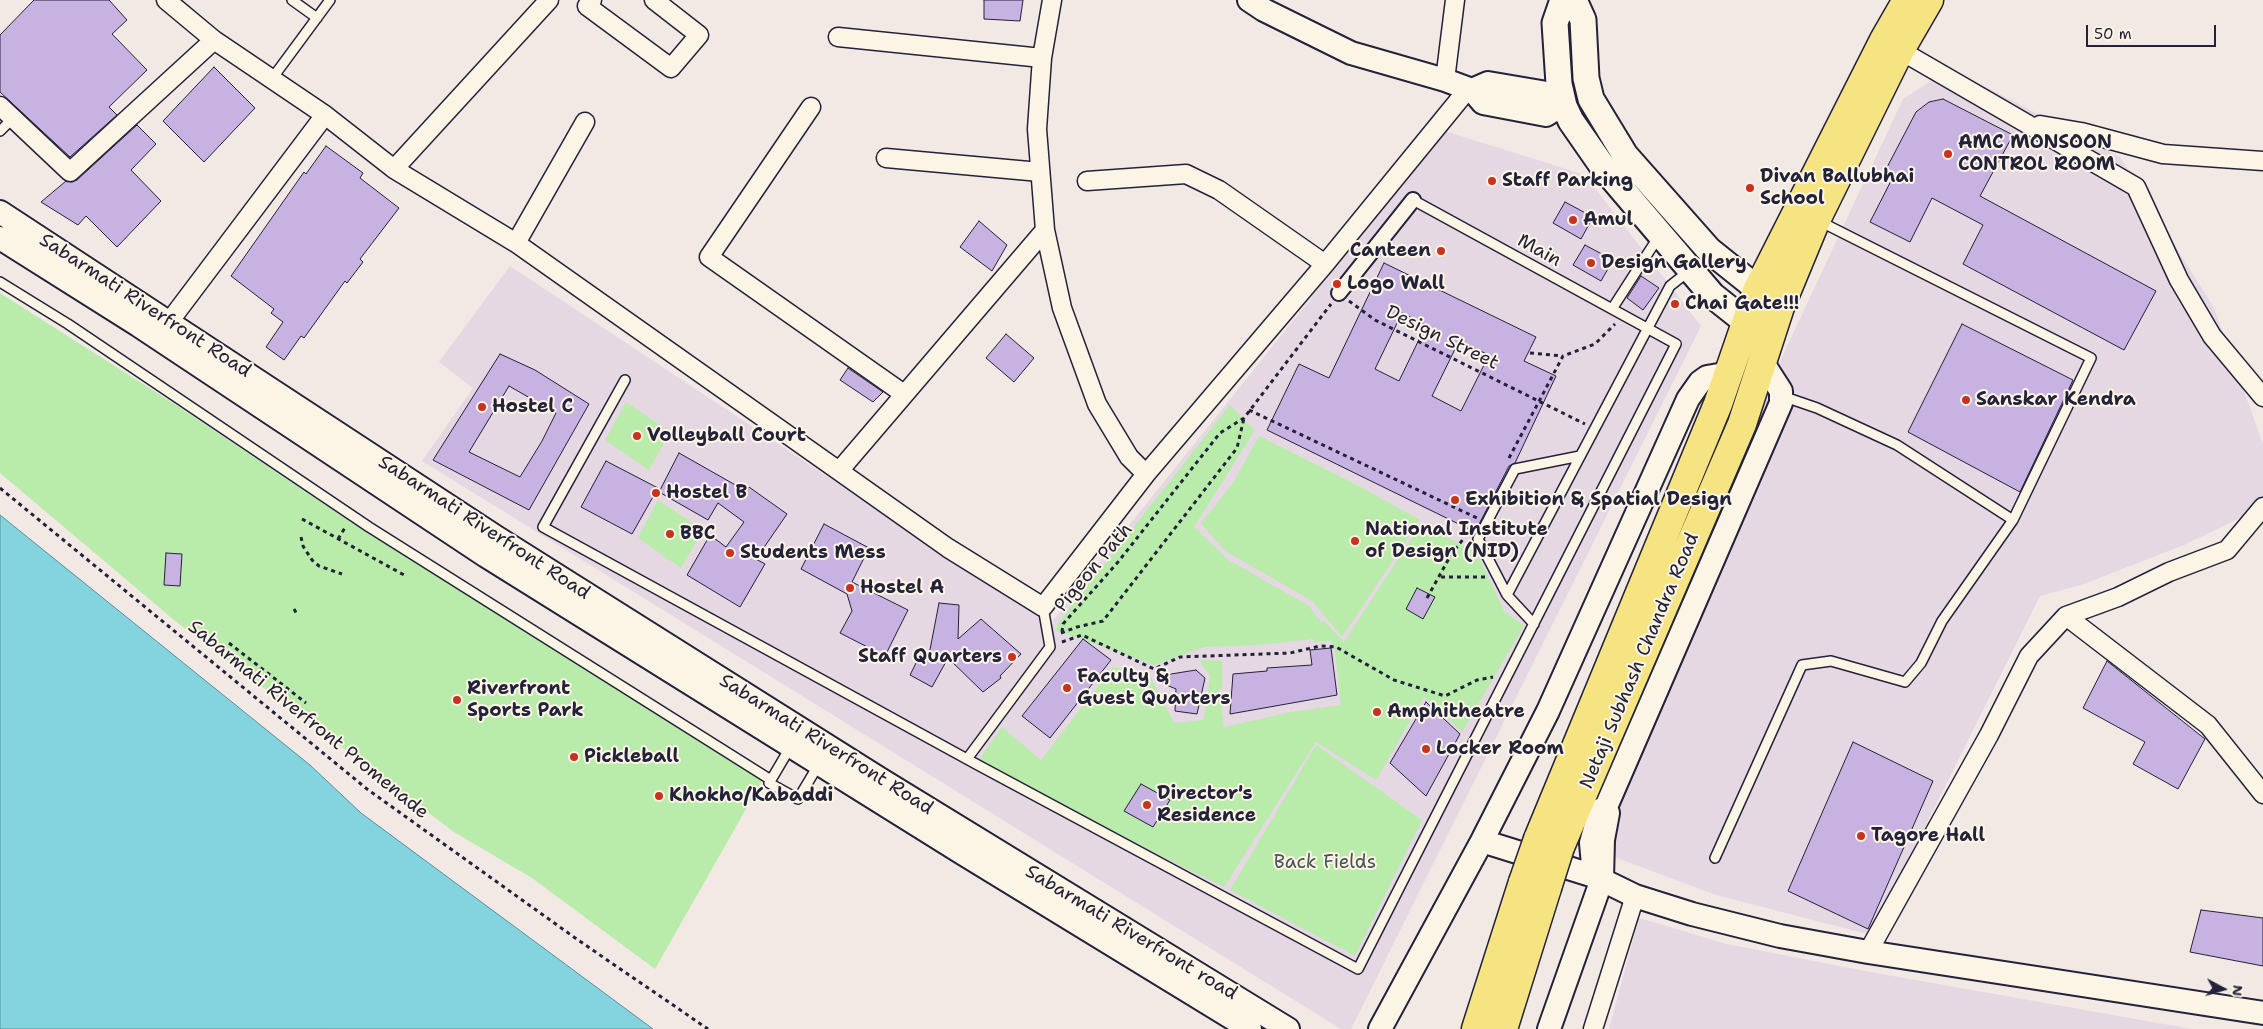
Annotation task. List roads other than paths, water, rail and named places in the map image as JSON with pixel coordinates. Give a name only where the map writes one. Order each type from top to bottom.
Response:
[{"type":"main road","points":[[1563,0],[1555,23],[1559,84],[1562,106],[1571,121],[1603,167],[1659,236],[1712,295],[1746,322],[1772,336]]},
{"type":"main road","points":[[1574,0],[1583,20],[1586,78],[1591,99],[1624,154],[1709,250],[1757,291],[1780,307]]},
{"type":"main road","name":"Netaji Subhash Chandra Road","points":[[1549,843],[1742,424],[1780,307],[1892,45],[1907,0]]},
{"type":"main road","name":"Netaji Subhash Chandra Road","points":[[1486,1027],[1549,843],[1730,373],[1757,291],[1892,45],[1929,0]]},
{"type":"street","points":[[166,0],[214,40],[325,115],[394,169],[516,243],[948,548],[1043,606],[1146,474],[1470,90],[1488,83],[1547,92],[1562,106],[1591,99]]},
{"type":"street","points":[[394,169],[549,0]]},
{"type":"street","points":[[592,0],[587,6],[670,68],[699,35],[654,0]]},
{"type":"street","points":[[1052,0],[1042,58],[1037,129],[1045,230],[1062,308],[1097,404],[1129,457],[1146,474]]},
{"type":"street","points":[[1249,0],[1264,10],[1352,53],[1445,80],[1470,90]]},
{"type":"street","points":[[1445,80],[1455,0]]},
{"type":"street","points":[[838,38],[1042,58]]},
{"type":"street","points":[[0,106],[70,172],[214,40]]},
{"type":"street","points":[[1892,45],[2136,187],[2179,280],[2212,336],[2263,397]]},
{"type":"street","points":[[810,108],[709,257],[904,394]]},
{"type":"street","points":[[169,322],[325,115]]},
{"type":"street","points":[[516,243],[585,122]]},
{"type":"street","points":[[2028,123],[2081,132],[2163,154],[2263,161]]},
{"type":"street","points":[[886,158],[1040,172]]},
{"type":"street","points":[[1088,181],[1157,174],[1186,174],[1219,190],[1325,264]]},
{"type":"street","points":[[1339,293],[1413,200]]},
{"type":"street","name":"Sabarmati Riverfront Road","points":[[0,212],[968,845]]},
{"type":"street","points":[[839,471],[1045,230]]},
{"type":"street","name":"Sabarmati Riverfront Road","points":[[0,238],[138,325],[486,556],[819,764],[968,845]]},
{"type":"street","points":[[1549,1029],[1598,878],[1608,813],[1606,806],[1764,445],[1782,396],[1778,386],[1763,363]]},
{"type":"street","points":[[1380,1029],[1482,841],[1548,711],[1688,398],[1700,382],[1707,377],[1730,373]]},
{"type":"street","points":[[1868,952],[1989,735],[2029,656],[2066,616],[2118,597],[2169,572],[2226,550],[2263,507]]},
{"type":"street","points":[[2066,616],[2208,725],[2263,794]]},
{"type":"street","points":[[1482,841],[1598,878],[1635,896],[1692,914],[1780,936],[1868,952],[2263,1013]]},
{"type":"street","name":"Sabarmati Riverfront road","points":[[968,845],[1250,1029]]},
{"type":"street","name":"Sabarmati Riverfront road","points":[[968,845],[1288,1029]]},
{"type":"street","points":[[1593,1029],[1635,896]]},
{"type":"lane","points":[[292,0],[317,18]]},
{"type":"lane","points":[[271,80],[330,0]]},
{"type":"lane","points":[[0,131],[14,118]]},
{"type":"lane","name":"Main","points":[[1413,200],[1676,344],[1534,624]]},
{"type":"lane","points":[[1715,858],[1802,665],[1831,662],[1905,682],[1921,663],[1942,621],[2012,520],[2091,358],[1816,220]]},
{"type":"lane","points":[[1612,309],[1659,236]]},
{"type":"lane","points":[[1507,595],[1670,286],[1690,270]]},
{"type":"lane","points":[[0,282],[84,335],[369,527],[771,780]]},
{"type":"lane","points":[[625,380],[543,527],[967,759],[1358,969],[1534,624],[1507,595],[1478,539],[1515,470],[1580,456]]},
{"type":"lane","points":[[1782,396],[1817,408],[1897,445],[2012,520]]},
{"type":"lane","points":[[967,759],[1050,647],[1043,606]]},
{"type":"lane","points":[[790,746],[769,783],[798,799],[819,764]]},
{"type":"water","points":[[0,515],[310,765],[361,813],[653,1029],[0,1029]]},
{"type":"place","name":"AMC MONSOON CONTROL ROOM","points":[[1948,154]]},
{"type":"place","name":"Staff Parking","points":[[1492,181]]},
{"type":"place","name":"Divan Ballubhai School","points":[[1750,188]]},
{"type":"place","name":"Amul","points":[[1573,220]]},
{"type":"place","name":"Canteen","points":[[1441,251]]},
{"type":"place","name":"Design Gallery","points":[[1591,263]]},
{"type":"place","name":"Logo Wall","points":[[1337,284]]},
{"type":"place","name":"Chai Gate!!!","points":[[1675,304]]},
{"type":"place","name":"Sanskar Kendra","points":[[1966,400]]},
{"type":"place","name":"Hostel C","points":[[482,407]]},
{"type":"place","name":"Volleyball Court","points":[[637,436]]},
{"type":"place","name":"Hostel B","points":[[656,493]]},
{"type":"place","name":"Exhibition & Spatial Design","points":[[1455,500]]},
{"type":"place","name":"BBC","points":[[670,534]]},
{"type":"place","name":"National Institute of Design (NID)","points":[[1355,541]]},
{"type":"place","name":"Students Mess","points":[[730,553]]},
{"type":"place","name":"Hostel A","points":[[850,588]]},
{"type":"place","name":"Staff Quarters","points":[[1012,657]]},
{"type":"place","name":"Faculty & Guest Quarters","points":[[1067,688]]},
{"type":"place","name":"Riverfront Sports Park","points":[[457,700]]},
{"type":"place","name":"Amphitheatre","points":[[1377,712]]},
{"type":"place","name":"Locker Room","points":[[1426,749]]},
{"type":"place","name":"Pickleball","points":[[574,757]]},
{"type":"place","name":"Khokho/Kabaddi","points":[[659,796]]},
{"type":"place","name":"Director's Residence","points":[[1147,805]]},
{"type":"place","name":"Tagore Hall","points":[[1861,836]]},
{"type":"park label","name":"Back Fields","points":[[1325,863]]}]
